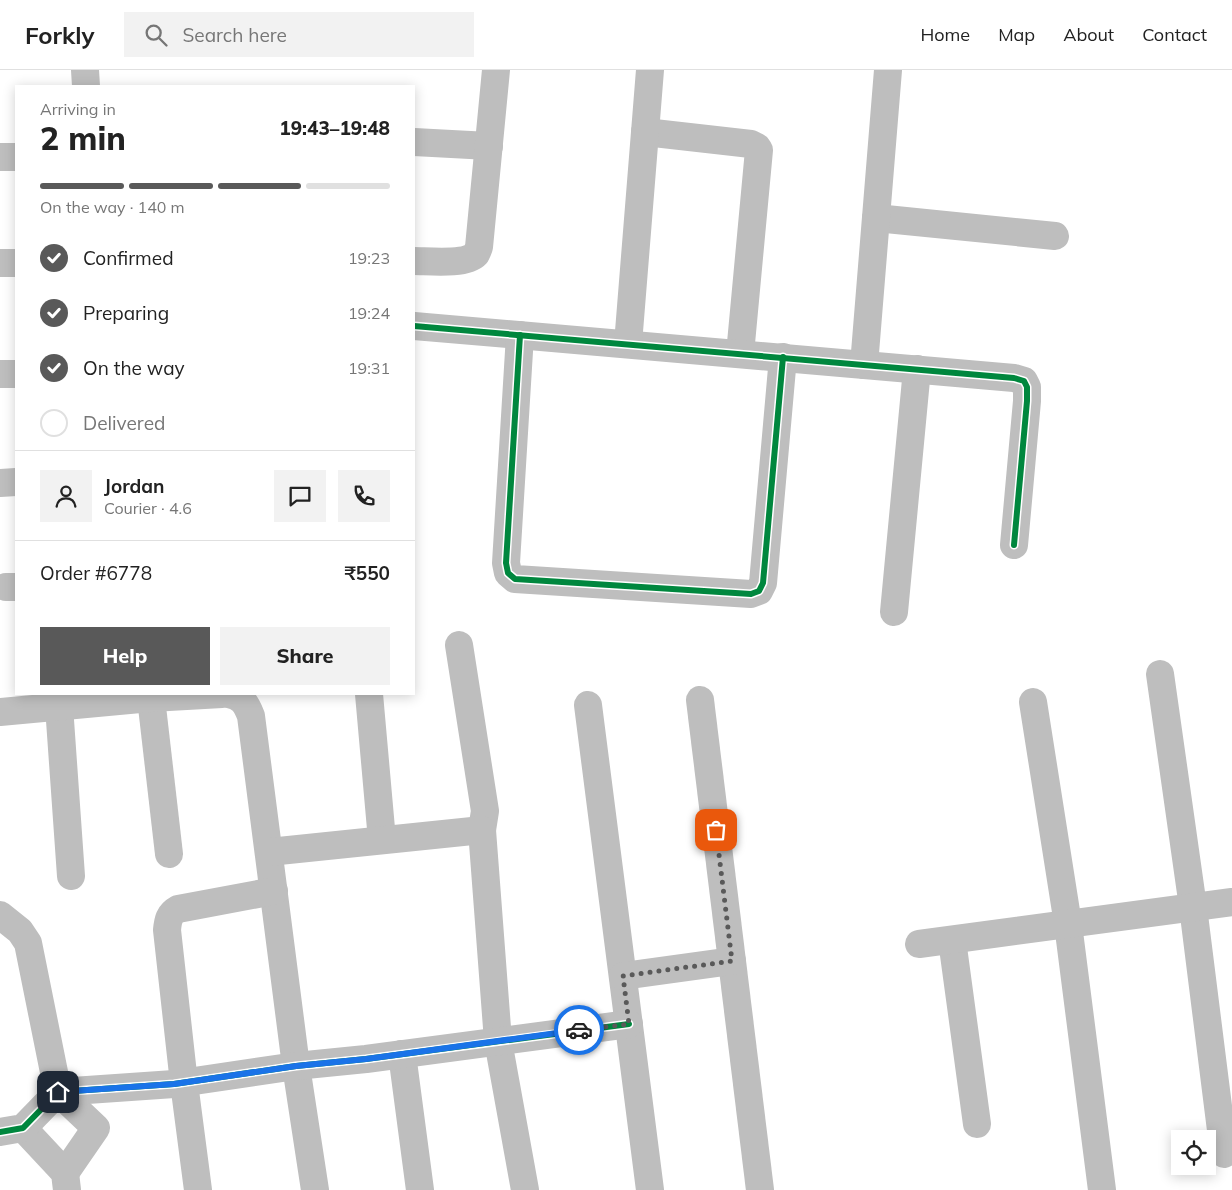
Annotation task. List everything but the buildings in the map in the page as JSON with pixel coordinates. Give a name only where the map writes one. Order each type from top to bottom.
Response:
[{"type":"street","points":[[86,70],[86,85]]},
{"type":"street","points":[[415,261],[456,261],[469,259],[476,254],[479,247],[496,70]]},
{"type":"street","points":[[628,344],[650,70]]},
{"type":"street","points":[[864,364],[888,70]]},
{"type":"street","points":[[645,132],[751,144],[759,150],[740,354]]},
{"type":"street","points":[[415,142],[489,146]]},
{"type":"street","points":[[0,158],[15,157]]},
{"type":"street","points":[[876,218],[1055,236]]},
{"type":"street","points":[[0,263],[15,263]]},
{"type":"street","points":[[415,326],[864,364],[1014,378],[1024,381],[1027,387],[1014,545]]},
{"type":"street","points":[[520,334],[506,563],[508,573],[515,579],[751,594],[759,591],[763,583],[783,357]]},
{"type":"street","points":[[894,612],[917,369]]},
{"type":"street","points":[[0,374],[15,374]]},
{"type":"street","points":[[0,483],[15,482]]},
{"type":"street","points":[[459,645],[485,811],[482,830],[498,1041],[525,1190]]},
{"type":"street","points":[[1160,674],[1193,907],[1224,1154]]},
{"type":"street","points":[[0,712],[204,695]]},
{"type":"street","points":[[234,695],[239,696],[247,705],[251,716],[296,1066],[315,1190]]},
{"type":"street","points":[[369,695],[382,840]]},
{"type":"street","points":[[151,698],[169,854]]},
{"type":"street","points":[[700,700],[760,1190]]},
{"type":"street","points":[[1033,702],[1068,924],[1102,1190]]},
{"type":"street","points":[[588,705],[650,1190]]},
{"type":"street","points":[[58,706],[71,876]]},
{"type":"street","points":[[269,852],[482,830]]},
{"type":"street","points":[[198,1190],[167,930],[168,918],[178,909],[274,890]]},
{"type":"street","points":[[919,944],[1232,902]]},
{"type":"street","points":[[0,915],[20,932],[28,943],[58,1092],[96,1128],[66,1182],[11,1130],[58,1092],[184,1083],[296,1066],[629,1024]]},
{"type":"street","points":[[952,940],[977,1124]]},
{"type":"street","points":[[623,976],[732,961]]},
{"type":"street","points":[[402,1054],[420,1190]]},
{"type":"cycle path","points":[[415,326],[1014,378],[1024,381],[1027,387],[1027,401],[1014,545]]},
{"type":"cycle path","points":[[520,335],[506,563],[508,573],[515,579],[751,594],[759,591],[763,583],[783,357]]},
{"type":"cycle path","points":[[0,1132],[23,1128],[58,1092],[174,1084],[296,1066],[366,1059],[629,1024]]},
{"type":"way so far","points":[[579,1030],[629,1024],[623,976],[732,961],[716,830]]},
{"type":"route","points":[[58,1092],[174,1084],[296,1066],[366,1059],[579,1030]]}]
